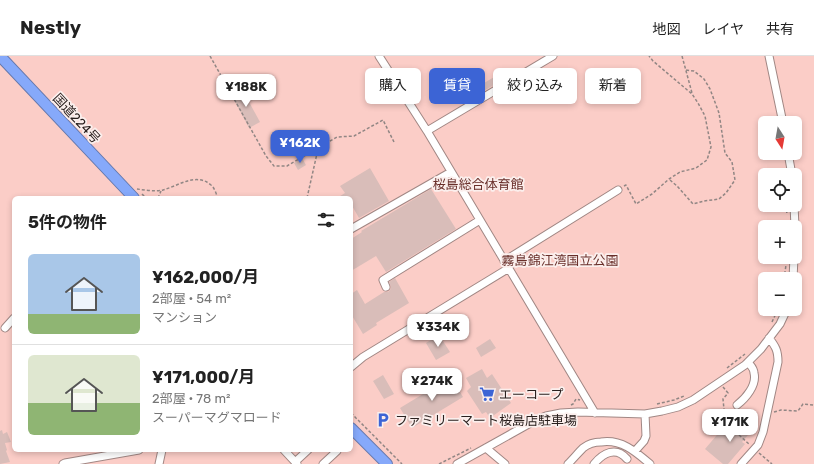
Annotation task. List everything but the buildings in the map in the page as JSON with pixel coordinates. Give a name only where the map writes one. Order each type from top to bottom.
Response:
[{"type":"highway","name":"国道224号","points":[[0,56],[136,193]]},
{"type":"highway","points":[[353,430],[373,448],[387,464]]},
{"type":"street","points":[[379,56],[427,132],[595,413]]},
{"type":"street","points":[[427,132],[553,56]]},
{"type":"street","points":[[769,56],[782,116]]},
{"type":"street","points":[[353,229],[451,172]]},
{"type":"street","points":[[504,261],[618,190]]},
{"type":"street","points":[[386,287],[383,280],[480,220]]},
{"type":"street","points":[[353,365],[363,357],[508,268]]},
{"type":"street","points":[[457,464],[534,421],[546,416],[578,412],[645,414],[678,407],[693,400],[748,362],[780,324],[784,316]]},
{"type":"street","points":[[5,328],[12,320]]},
{"type":"street","points":[[741,464],[758,445],[763,432],[778,358],[778,353],[774,344],[769,338]]},
{"type":"street","points":[[737,405],[746,398],[754,381],[755,374],[748,362]]},
{"type":"street","points":[[635,451],[644,441],[646,436],[645,414]]},
{"type":"street","points":[[568,464],[584,447],[595,442],[607,441],[616,442],[627,446],[650,464]]},
{"type":"street","points":[[486,448],[505,464]]},
{"type":"street","points":[[63,464],[128,452]]},
{"type":"street","points":[[159,464],[162,452]]},
{"type":"street","points":[[286,452],[296,463],[306,452]]},
{"type":"street","points":[[323,464],[337,452]]},
{"type":"street","points":[[594,464],[602,456],[613,452],[619,453],[628,459]]},
{"type":"path","points":[[210,56],[266,156],[274,166],[287,166],[337,137],[354,136],[383,120],[394,142]]},
{"type":"path","points":[[618,190],[626,185],[636,204],[652,194],[680,172],[696,168],[707,160],[711,147],[705,116],[692,94],[652,61],[649,56]]},
{"type":"path","points":[[682,56],[692,94]]},
{"type":"path","points":[[669,180],[677,186],[693,204],[719,199],[726,193],[734,180],[732,162],[724,153],[718,113],[710,89],[704,79],[694,71],[686,70]]},
{"type":"path","points":[[307,196],[318,149]]},
{"type":"path","points":[[136,193],[161,190],[182,182],[199,179],[211,185],[217,196]]},
{"type":"path","points":[[159,196],[161,190]]},
{"type":"path","points":[[769,327],[774,316]]},
{"type":"path","points":[[727,368],[746,353]]},
{"type":"path","points":[[719,382],[728,393],[723,399],[723,408],[725,420],[732,430]]},
{"type":"path","points":[[652,405],[674,400],[685,395]]},
{"type":"path","points":[[569,406],[576,400],[587,400]]},
{"type":"path","points":[[767,413],[781,410],[798,411],[802,404],[814,405]]},
{"type":"path","points":[[353,415],[402,464]]},
{"type":"path","points":[[739,435],[772,464]]},
{"type":"path","points":[[438,464],[473,446]]},
{"type":"green space","name":"霧島錦江湾国立公園","points":[[0,56],[814,56],[814,464],[0,464]]},
{"type":"place","name":"エーコープ","points":[[487,394]]},
{"type":"place","name":"ファミリーマート桜島店駐車場","points":[[383,420]]},
{"type":"park label","name":"桜島総合体育館","points":[[478,184]]}]
